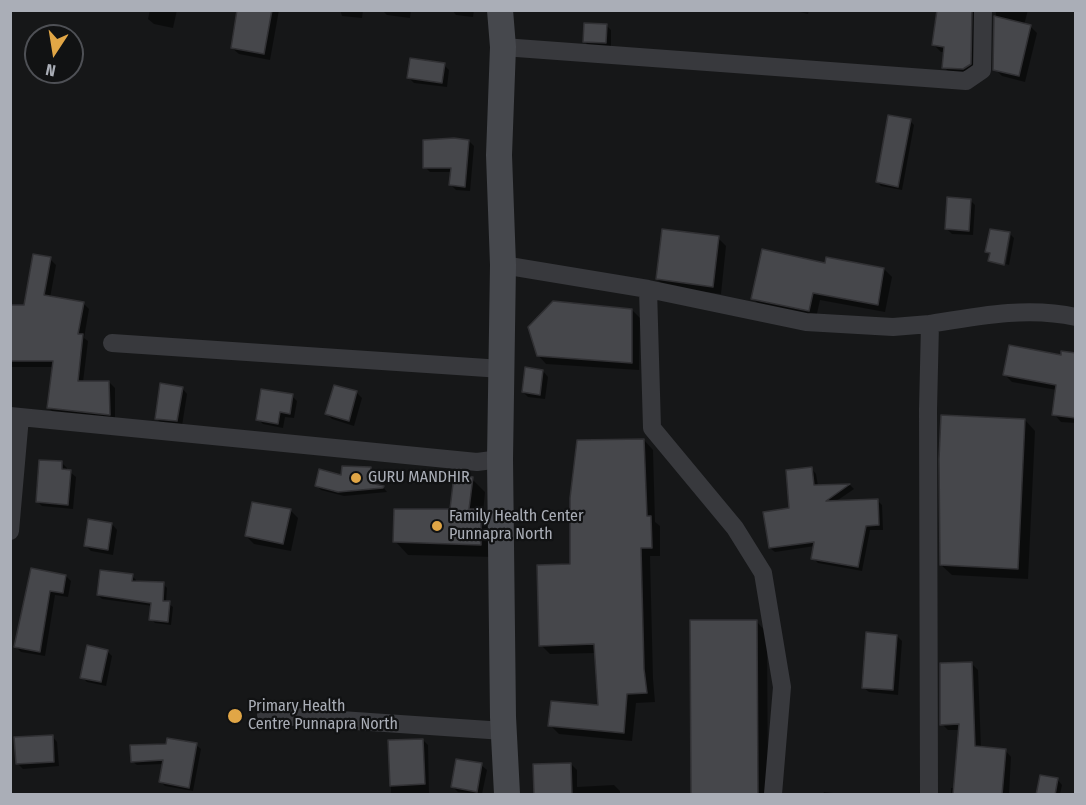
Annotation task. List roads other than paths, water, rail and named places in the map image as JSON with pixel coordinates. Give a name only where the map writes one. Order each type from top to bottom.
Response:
[{"type":"main road","points":[[500,10],[503,47],[499,155],[503,265],[500,459],[507,795]]},
{"type":"street","points":[[503,47],[966,81],[981,70],[983,10]]},
{"type":"street","points":[[503,265],[648,289],[807,322],[893,327],[1005,313],[1048,312],[1076,317]]},
{"type":"street","points":[[648,289],[652,428],[735,528],[763,573],[782,687],[773,795]]},
{"type":"street","points":[[929,795],[928,410],[930,324]]},
{"type":"street","points":[[112,343],[502,369]]},
{"type":"street","points":[[10,531],[15,417],[477,462],[500,459]]},
{"type":"street","points":[[266,716],[504,731]]},
{"type":"place","name":"GURU MANDHIR","points":[[356,478]]},
{"type":"place","name":"Family Health Center Punnapra North","points":[[437,526]]},
{"type":"place","name":"Primary Health Centre Punnapra North","points":[[235,716]]}]
